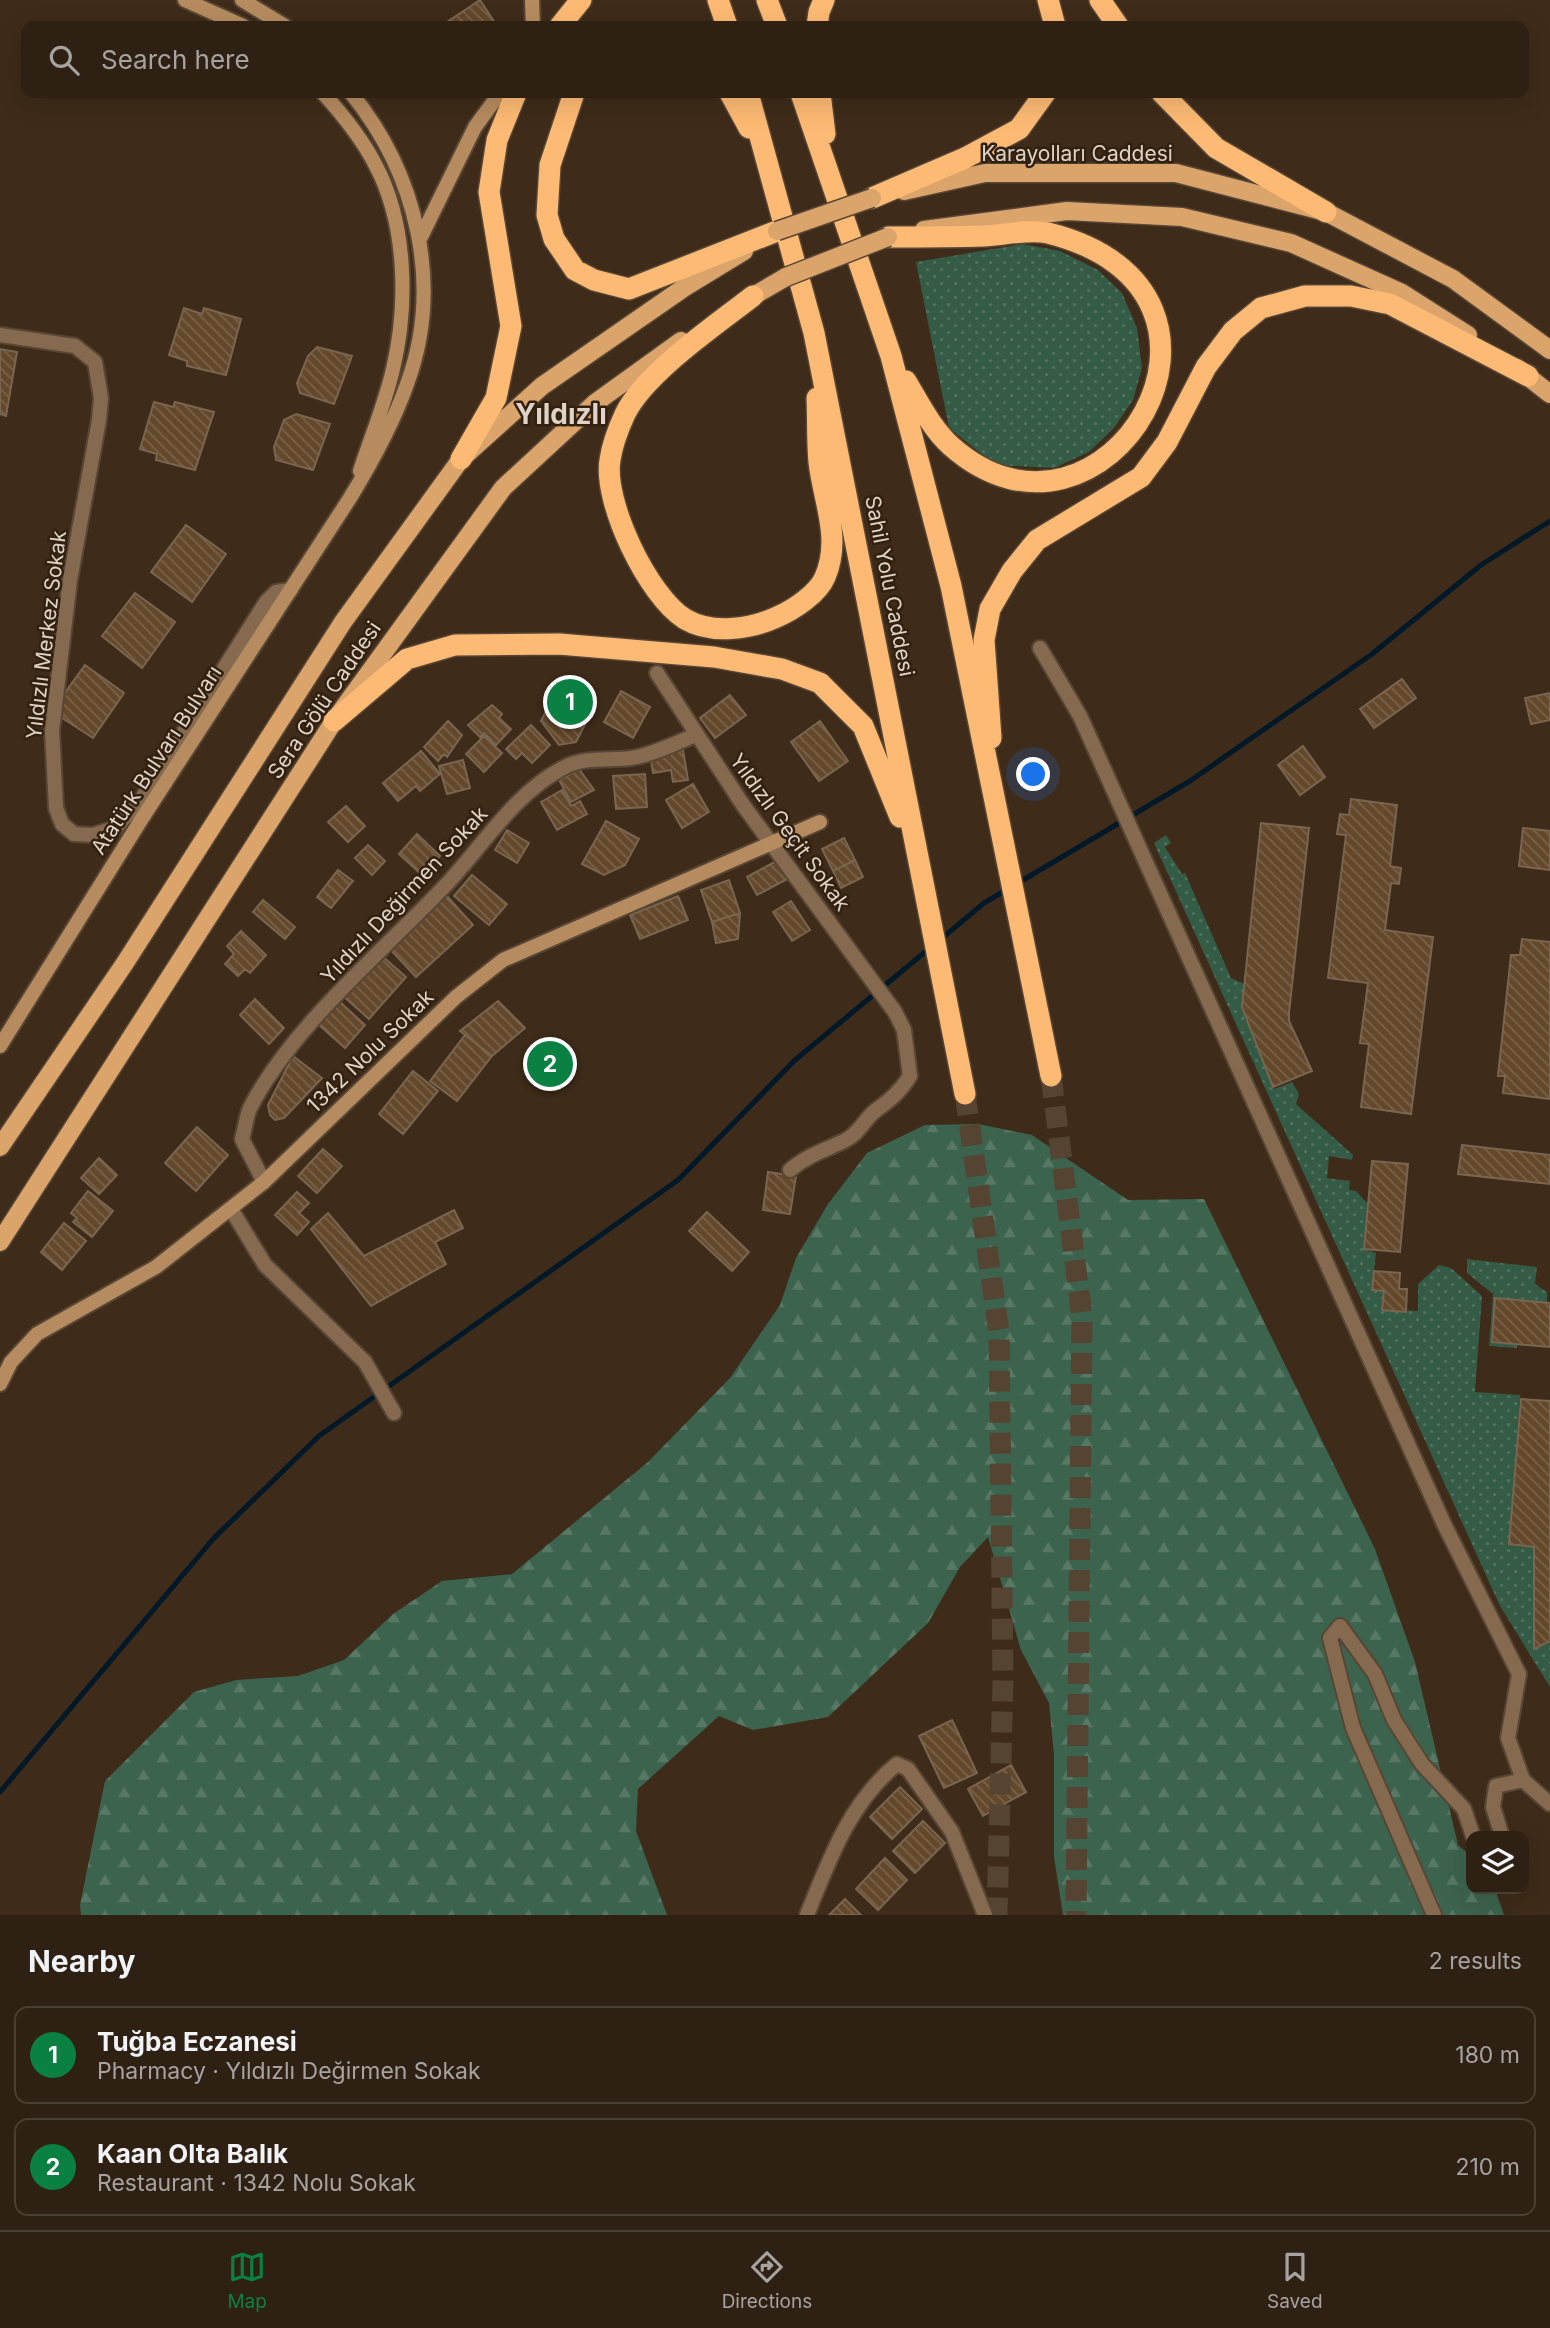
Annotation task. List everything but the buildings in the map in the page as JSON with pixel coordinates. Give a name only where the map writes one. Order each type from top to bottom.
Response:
[{"type":"highway","points":[[564,21],[582,0]]},
{"type":"highway","points":[[718,0],[725,21]]},
{"type":"highway","points":[[767,0],[775,21]]},
{"type":"highway","points":[[818,21],[824,0]]},
{"type":"highway","points":[[1048,0],[1054,21]]},
{"type":"highway","points":[[1100,0],[1115,21]]},
{"type":"highway","points":[[461,459],[496,398],[511,326],[489,192],[497,140],[514,98]]},
{"type":"highway","points":[[572,98],[550,165],[547,215],[554,239],[575,270],[594,280],[629,289],[777,231]]},
{"type":"highway","points":[[733,98],[766,161]]},
{"type":"highway","name":"Sahil Yolu Caddesi","points":[[749,98],[814,333],[965,1094]]},
{"type":"highway","points":[[803,98],[891,356],[951,586],[1051,1076]]},
{"type":"highway","points":[[821,98],[830,171]]},
{"type":"highway","points":[[872,198],[965,158],[1020,129],[1042,98]]},
{"type":"highway","points":[[1167,98],[1216,148],[1326,212]]},
{"type":"highway","points":[[888,237],[956,237],[1045,232],[1094,249],[1130,275],[1154,312],[1163,356],[1152,398],[1124,445],[1072,478],[1021,483],[976,466],[949,445],[926,415],[891,356]]},
{"type":"highway","points":[[753,296],[663,367],[625,413],[610,461],[613,502],[631,543],[656,590],[685,619],[724,629],[761,625],[795,609],[825,578],[832,542],[830,508],[819,464],[814,333]]},
{"type":"highway","points":[[993,799],[985,640],[990,610],[1012,571],[1037,540],[1141,477],[1167,442],[1206,367],[1233,331],[1261,308],[1305,296],[1351,296],[1390,304],[1528,376]]},
{"type":"highway","points":[[334,721],[407,659],[455,645],[559,644],[714,657],[782,668],[820,683],[863,726],[922,878]]},
{"type":"main road","name":"Karayolları Caddesi","points":[[777,231],[872,198],[985,173],[1176,173],[1326,212],[1453,279],[1550,351]]},
{"type":"main road","points":[[888,237],[969,222],[1067,211],[1182,217],[1290,243],[1402,293],[1528,376],[1550,394]]},
{"type":"main road","name":"Sera Gölü Caddesi","points":[[0,1147],[125,963],[343,622],[461,459],[542,386],[685,287],[777,231]]},
{"type":"main road","name":"Sera Gölü Caddesi","points":[[0,1242],[334,721],[503,488],[594,403],[678,343],[786,277],[888,237]]},
{"type":"street","points":[[185,0],[232,21]]},
{"type":"street","points":[[242,0],[277,21]]},
{"type":"street","points":[[532,0],[533,21]]},
{"type":"street","name":"Atatürk Bulvarı Bulvarı","points":[[327,98],[377,166],[398,233],[401,265],[399,338],[393,371],[350,498]]},
{"type":"street","name":"Atatürk Bulvarı Bulvarı","points":[[0,1046],[141,820],[350,498],[378,451],[408,382],[420,317],[421,237],[395,162],[378,130],[355,98]]},
{"type":"street","points":[[421,237],[475,127],[496,98]]},
{"type":"street","name":"Yıldızlı Merkez Sokak","points":[[0,334],[75,346],[95,362],[101,398],[70,580],[52,731],[56,808],[62,824],[74,834],[93,835],[115,828],[139,803],[266,602],[276,592],[291,590]]},
{"type":"street","points":[[1040,648],[1080,716],[1444,1524],[1519,1674],[1508,1738],[1523,1780],[1550,1804]]},
{"type":"street","name":"Yıldızlı Geçit Sokak","points":[[657,673],[696,735],[895,1012],[904,1030],[910,1076],[906,1083],[888,1104],[874,1112],[858,1133],[801,1161],[790,1170]]},
{"type":"street","name":"Yıldızlı Değirmen Sokak","points":[[264,1182],[242,1139],[249,1110],[288,1052],[367,963],[444,888],[520,802],[563,767],[596,758],[630,758],[696,735]]},
{"type":"street","name":"1342 Nolu Sokak","points":[[0,1384],[10,1362],[37,1334],[156,1268],[264,1182],[456,997],[503,960],[820,822]]},
{"type":"street","points":[[231,1209],[265,1265],[365,1362],[394,1413]]},
{"type":"street","points":[[1434,1915],[1353,1728],[1330,1638],[1340,1626],[1375,1674],[1394,1720],[1422,1764],[1464,1809],[1471,1831]]},
{"type":"street","points":[[807,1915],[851,1816],[878,1779],[897,1763],[908,1769],[952,1832],[985,1915]]},
{"type":"street","points":[[1500,1831],[1493,1807],[1496,1786],[1523,1780]]},
{"type":"green space","points":[[1023,244],[1060,251],[1098,270],[1122,293],[1137,328],[1142,368],[1133,400],[1114,428],[1089,452],[1054,468],[996,465],[949,428],[916,262]]},
{"type":"green space","points":[[1166,835],[1171,843],[1165,847],[1182,874],[1185,873],[1231,978],[1244,984],[1242,1007],[1274,1089],[1292,1082],[1299,1094],[1296,1104],[1353,1155],[1352,1160],[1329,1156],[1327,1178],[1350,1181],[1349,1190],[1356,1191],[1368,1204],[1364,1249],[1376,1253],[1372,1289],[1384,1291],[1383,1309],[1418,1311],[1418,1284],[1439,1265],[1451,1268],[1482,1296],[1475,1392],[1520,1395],[1509,1544],[1534,1547],[1534,1648],[1550,1641],[1550,1687],[1500,1606],[1154,843]]},
{"type":"green space","points":[[978,1124],[1032,1135],[1128,1200],[1204,1199],[1375,1549],[1415,1662],[1458,1845],[1466,1852],[1466,1894],[1497,1894],[1504,1915],[1063,1915],[1054,1857],[1054,1755],[1049,1703],[1021,1650],[988,1537],[960,1567],[928,1623],[828,1717],[753,1730],[719,1716],[638,1789],[636,1831],[667,1915],[81,1915],[80,1905],[105,1781],[194,1692],[236,1680],[298,1676],[344,1660],[393,1614],[442,1581],[512,1574],[648,1462],[730,1378],[780,1305],[796,1258],[828,1204],[867,1153],[925,1125]]},
{"type":"green space","points":[[1467,1259],[1537,1267],[1535,1284],[1547,1292],[1547,1303],[1495,1299],[1492,1341],[1517,1344],[1517,1348],[1489,1346],[1493,1294],[1467,1273]]},
{"type":"waterway","points":[[1018,883],[1190,781],[1372,654],[1481,565],[1550,521]]},
{"type":"waterway","points":[[941,939],[984,903],[1006,890]]},
{"type":"waterway","points":[[0,1792],[214,1538],[319,1436],[678,1180],[795,1060],[931,947]]},
{"type":"tunnel","points":[[1051,1076],[1082,1316],[1076,1915]]},
{"type":"tunnel","points":[[965,1094],[999,1332],[1003,1679],[997,1915]]},
{"type":"place","name":"Tuğba Eczanesi","points":[[570,702]]},
{"type":"place","name":"Kaan Olta Balık","points":[[550,1064]]},
{"type":"district","name":"Yıldızlı","points":[[561,414]]}]
